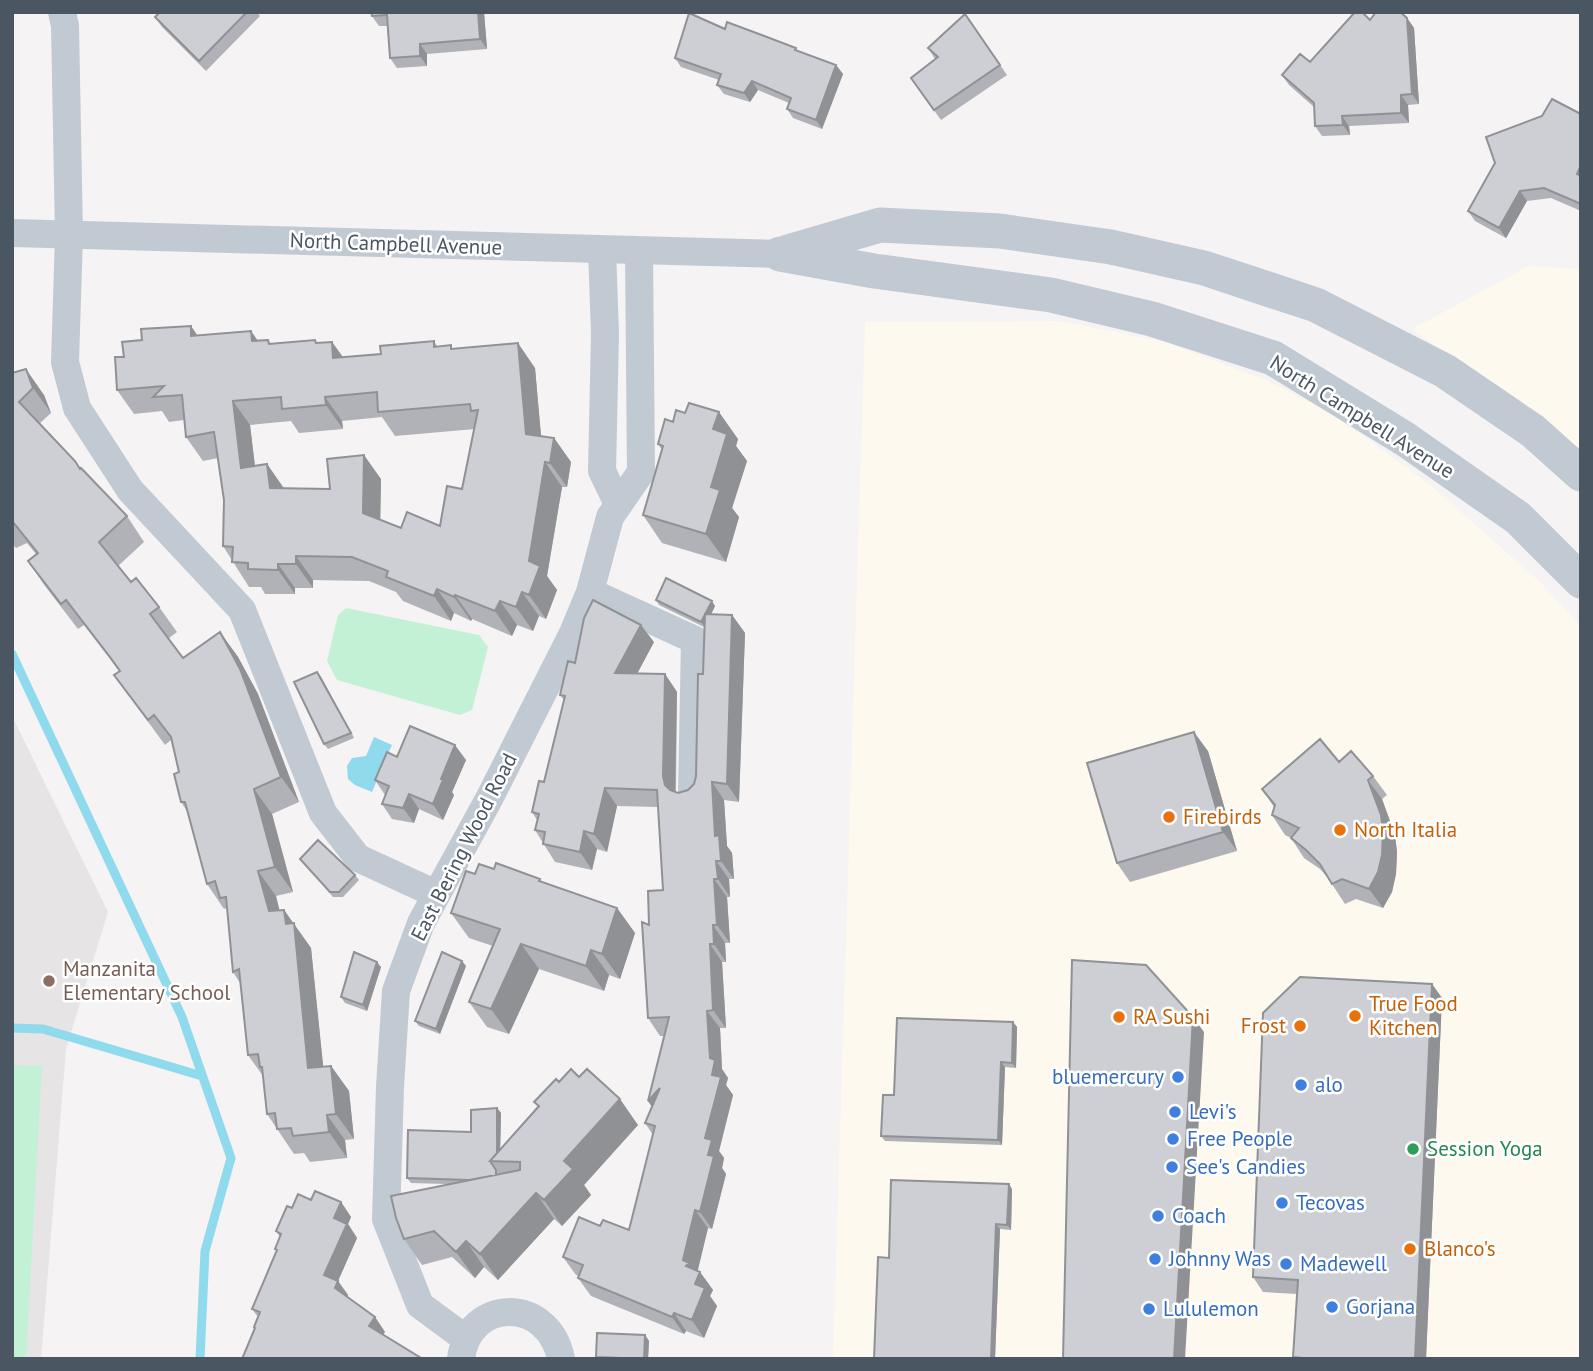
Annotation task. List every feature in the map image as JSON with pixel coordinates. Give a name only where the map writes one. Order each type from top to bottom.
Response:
[{"type":"street","points":[[62,12],[65,26],[69,235],[65,362],[77,408],[130,490],[242,610],[323,813],[358,858],[436,894]]},
{"type":"street","name":"North Campbell Avenue","points":[[780,254],[880,225],[1000,231],[1111,247],[1204,268],[1316,305],[1445,371],[1533,431],[1581,474]]},
{"type":"street","name":"North Campbell Avenue","points":[[12,233],[780,254],[874,271],[1051,295],[1152,319],[1273,358],[1405,439],[1518,518],[1581,581]]},
{"type":"street","points":[[602,250],[602,471],[618,504],[641,472],[639,251]]},
{"type":"street","name":"East Bering Wood Road","points":[[463,1349],[420,1305],[386,1219],[396,991],[421,923],[489,799],[573,633],[590,592],[610,517],[618,504]]},
{"type":"street","points":[[590,592],[695,640],[692,794]]},
{"type":"street","points":[[463,1349],[476,1326],[489,1316],[506,1312],[522,1313],[537,1319],[550,1330],[558,1345],[561,1359]]},
{"type":"shaded area","points":[[1529,266],[1581,269],[1581,456],[1559,436],[1412,329]]},
{"type":"shaded area","points":[[1059,321],[1162,341],[1266,380],[1334,415],[1429,484],[1539,581],[1581,626],[1581,1359],[833,1359],[865,322]]},
{"type":"shaded area","name":"Manzanita Elementary School","points":[[12,716],[108,912],[66,1049],[41,1359],[12,1359]]},
{"type":"green space","points":[[346,608],[479,635],[488,647],[472,710],[460,715],[337,680],[327,661],[338,615]]},
{"type":"green space","points":[[12,1065],[42,1066],[26,1359],[12,1359]]},
{"type":"water","points":[[374,737],[392,745],[372,792],[348,779],[347,766],[352,758],[366,756]]},
{"type":"building","points":[[160,12],[247,12],[199,61],[155,17]]},
{"type":"building","points":[[371,12],[478,12],[480,39],[420,44],[420,56],[390,58],[387,15],[372,16]]},
{"type":"building","points":[[1355,12],[1362,12],[1370,20],[1376,12],[1400,12],[1407,18],[1412,94],[1401,95],[1401,113],[1342,116],[1343,125],[1315,126],[1314,103],[1282,75],[1300,54],[1310,62]]},
{"type":"building","points":[[689,13],[725,29],[727,22],[836,65],[816,120],[787,109],[791,98],[752,81],[744,93],[717,85],[721,74],[675,58]]},
{"type":"building","points":[[965,14],[1000,65],[934,110],[911,78],[938,57],[928,48]]},
{"type":"building","points":[[1552,99],[1579,113],[1581,118],[1581,165],[1577,174],[1581,176],[1581,204],[1544,188],[1520,191],[1499,228],[1468,211],[1495,163],[1486,137],[1542,116]]},
{"type":"building","points":[[191,326],[191,336],[251,331],[252,341],[268,340],[269,344],[315,340],[316,343],[332,342],[333,358],[381,354],[380,346],[434,341],[434,347],[451,345],[451,349],[518,343],[526,434],[554,438],[550,463],[545,462],[529,561],[540,566],[529,595],[522,592],[516,607],[500,601],[495,611],[437,589],[434,596],[386,577],[388,571],[352,557],[296,556],[296,564],[278,564],[278,570],[248,569],[248,563],[232,562],[233,547],[223,546],[224,500],[214,432],[186,437],[182,395],[153,397],[164,386],[117,390],[115,357],[124,357],[122,342],[142,340],[141,329]],"holes":[[[377,392],[378,412],[470,404],[471,411],[478,410],[462,489],[447,486],[440,526],[407,512],[401,528],[363,513],[364,455],[327,459],[330,489],[270,488],[267,464],[241,468],[233,401],[281,397],[282,409],[326,405],[325,397]]]},
{"type":"building","points":[[26,369],[33,388],[19,402],[127,516],[99,542],[131,582],[136,578],[159,607],[150,614],[183,658],[220,632],[240,669],[281,777],[254,789],[275,867],[258,871],[269,911],[284,910],[286,924],[294,923],[308,1068],[331,1066],[336,1114],[327,1115],[329,1132],[293,1136],[291,1128],[277,1129],[275,1113],[267,1114],[258,1054],[248,1055],[239,969],[233,972],[226,897],[220,898],[215,881],[207,884],[185,802],[181,802],[174,774],[179,772],[171,737],[154,715],[148,720],[114,675],[120,671],[110,657],[66,600],[61,604],[28,561],[38,553],[12,521],[12,373]]},
{"type":"building","points":[[689,403],[719,412],[713,429],[727,434],[711,487],[720,490],[706,534],[643,515],[663,446],[658,444],[665,419],[673,422],[676,410],[685,413]]},
{"type":"building","points":[[666,578],[712,601],[701,622],[656,600]]},
{"type":"building","points":[[593,600],[641,625],[615,673],[665,674],[663,776],[665,785],[678,793],[688,790],[694,784],[696,776],[698,674],[703,674],[705,614],[732,615],[727,784],[712,782],[715,836],[719,835],[721,861],[716,861],[718,879],[714,879],[717,925],[713,925],[714,944],[710,944],[713,1010],[707,1011],[710,1058],[715,1060],[712,1075],[721,1077],[705,1138],[712,1140],[708,1155],[714,1156],[700,1212],[695,1210],[683,1260],[689,1263],[686,1266],[700,1272],[695,1284],[705,1288],[692,1320],[674,1313],[672,1317],[578,1278],[583,1265],[563,1257],[579,1217],[600,1226],[603,1220],[629,1230],[655,1126],[645,1123],[660,1088],[648,1101],[669,1017],[648,1018],[642,922],[649,925],[648,891],[663,890],[657,790],[605,788],[594,834],[584,831],[580,852],[543,844],[545,832],[535,830],[539,814],[532,812],[539,781],[544,782],[565,696],[560,695],[568,661],[575,663],[584,618]]},
{"type":"building","points":[[317,672],[351,733],[324,744],[294,682]]},
{"type":"building","points":[[410,726],[455,745],[441,779],[443,780],[433,804],[409,794],[403,808],[382,804],[389,786],[375,780],[387,752],[397,757]]},
{"type":"building","name":"Firebirds","points":[[1194,732],[1223,832],[1117,863],[1087,763]]},
{"type":"building","name":"North Italia","points":[[1320,739],[1339,762],[1351,751],[1373,776],[1368,780],[1381,815],[1383,832],[1378,872],[1369,889],[1342,879],[1332,884],[1320,864],[1291,838],[1299,828],[1272,815],[1275,805],[1262,789]]},
{"type":"building","points":[[318,840],[355,875],[339,892],[330,892],[300,859]]},
{"type":"building","points":[[496,863],[617,908],[602,954],[591,950],[586,966],[521,944],[491,1009],[469,1002],[500,929],[451,913],[466,871],[475,874],[479,864],[494,869]]},
{"type":"building","points":[[354,952],[377,962],[363,1005],[341,997]]},
{"type":"building","points":[[442,952],[462,961],[436,1029],[415,1021]]},
{"type":"building","points":[[1072,960],[1146,965],[1193,1017],[1174,1359],[1063,1359]]},
{"type":"building","points":[[1300,977],[1432,984],[1415,1359],[1293,1357],[1298,1280],[1253,1277],[1263,1013]]},
{"type":"building","points":[[897,1018],[1013,1022],[1012,1063],[1001,1062],[998,1140],[881,1136],[883,1095],[894,1095]]},
{"type":"building","points":[[571,1069],[579,1077],[587,1069],[620,1099],[564,1161],[573,1169],[544,1200],[536,1193],[480,1254],[466,1241],[456,1252],[434,1231],[404,1239],[391,1196],[520,1170],[520,1162],[490,1161],[539,1106],[534,1102],[556,1079],[559,1082]]},
{"type":"building","points":[[497,1108],[497,1153],[490,1161],[496,1175],[469,1180],[407,1178],[408,1130],[471,1132],[471,1110]]},
{"type":"building","points":[[891,1180],[1009,1184],[1007,1225],[996,1224],[991,1359],[874,1359],[878,1257],[889,1258]]},
{"type":"building","points":[[315,1191],[341,1202],[334,1218],[347,1224],[324,1275],[338,1281],[335,1288],[375,1317],[369,1326],[420,1359],[242,1359],[260,1312],[252,1309],[277,1250],[275,1249],[281,1234],[276,1231],[287,1206],[292,1208],[298,1194],[311,1200]]},
{"type":"building","points":[[597,1333],[645,1335],[644,1359],[596,1357]]},
{"type":"waterway","points":[[12,654],[182,1017],[231,1158],[205,1251],[200,1359]]},
{"type":"waterway","points":[[12,1028],[43,1029],[202,1076]]},
{"type":"place","name":"Firebirds","points":[[1169,817]]},
{"type":"place","name":"North Italia","points":[[1340,830]]},
{"type":"place","name":"Manzanita Elementary School","points":[[49,981]]},
{"type":"place","name":"True Food Kitchen","points":[[1355,1016]]},
{"type":"place","name":"RA Sushi","points":[[1119,1017]]},
{"type":"place","name":"Frost","points":[[1300,1026]]},
{"type":"place","name":"bluemercury","points":[[1178,1077]]},
{"type":"place","name":"alo","points":[[1301,1085]]},
{"type":"place","name":"Levi's","points":[[1175,1112]]},
{"type":"place","name":"Free People","points":[[1173,1139]]},
{"type":"place","name":"Session Yoga","points":[[1413,1149]]},
{"type":"place","name":"See's Candies","points":[[1172,1167]]},
{"type":"place","name":"Tecovas","points":[[1282,1203]]},
{"type":"place","name":"Coach","points":[[1158,1216]]},
{"type":"place","name":"Blanco's","points":[[1410,1249]]},
{"type":"place","name":"Johnny Was","points":[[1155,1259]]},
{"type":"place","name":"Madewell","points":[[1286,1264]]},
{"type":"place","name":"Gorjana","points":[[1332,1307]]},
{"type":"place","name":"Lululemon","points":[[1149,1309]]}]
